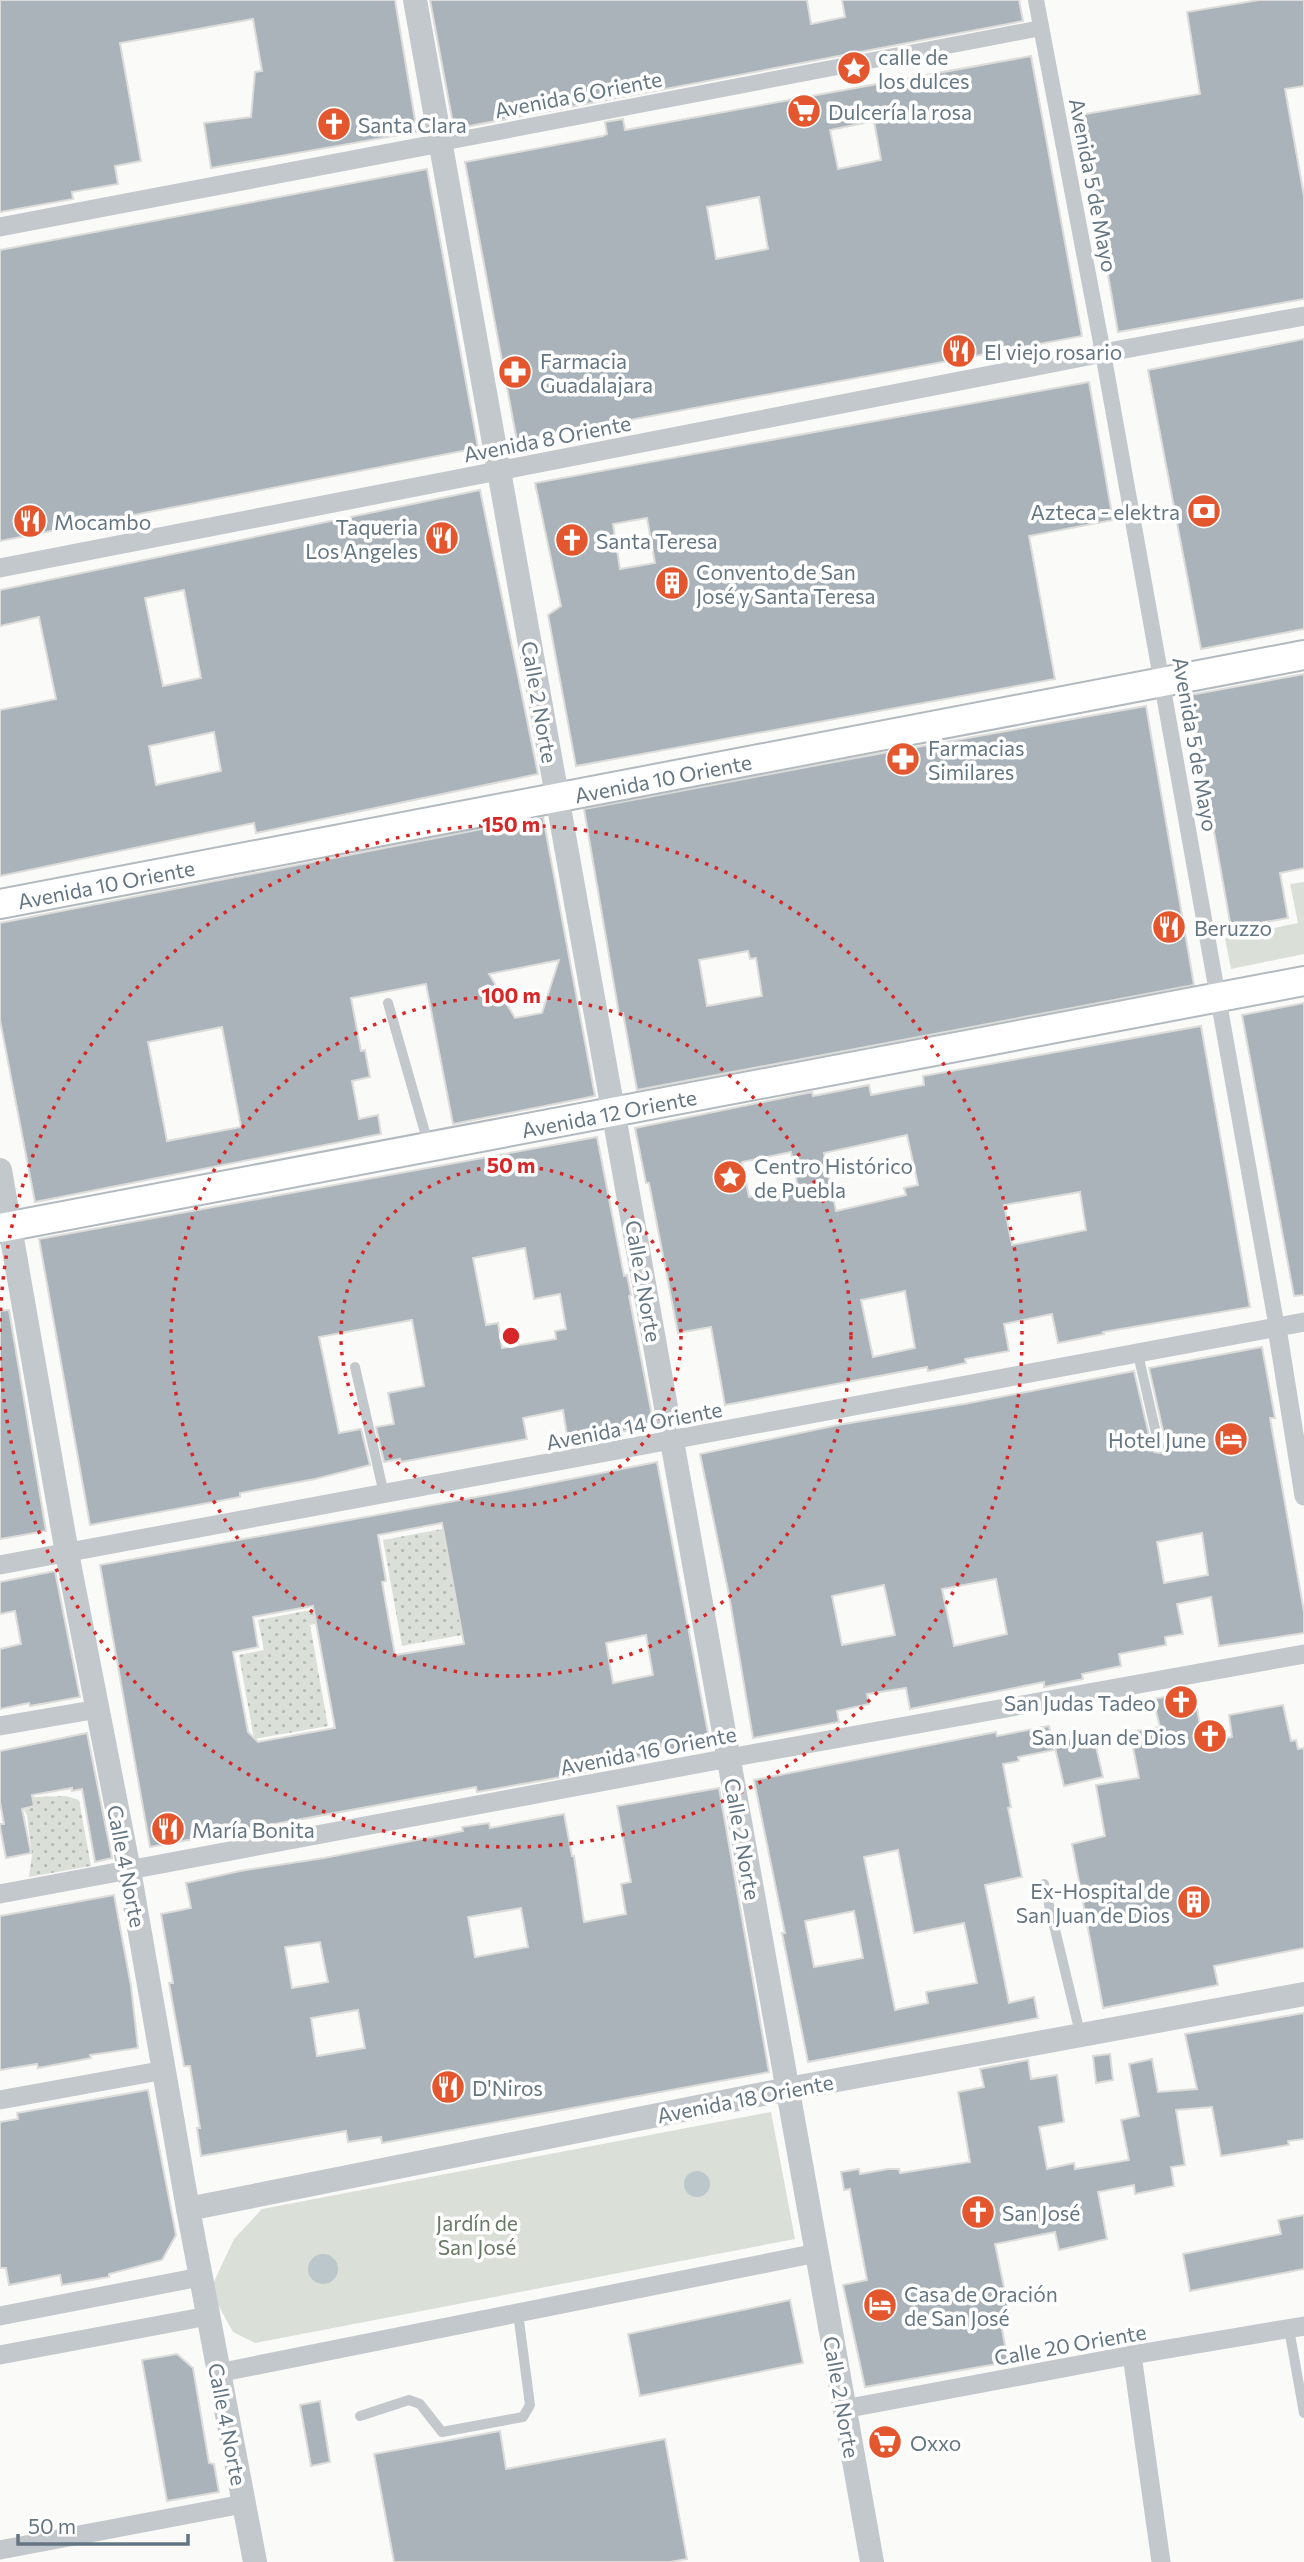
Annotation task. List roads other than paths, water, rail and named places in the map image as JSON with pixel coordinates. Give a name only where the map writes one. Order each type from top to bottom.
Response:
[{"type":"main road","name":"Avenida 10 Oriente","points":[[0,904],[1304,654]]},
{"type":"main road","name":"Avenida 12 Oriente","points":[[5,1227],[1304,981]]},
{"type":"street","name":"Calle 2 Norte","points":[[415,0],[872,2562]]},
{"type":"street","name":"Avenida 5 de Mayo","points":[[1036,0],[1162,682],[1304,1496]]},
{"type":"street","name":"Avenida 6 Oriente","points":[[0,227],[1041,28]]},
{"type":"street","name":"Avenida 8 Oriente","points":[[0,568],[1304,316]]},
{"type":"street","name":"Calle 4 Norte","points":[[0,1170],[5,1227],[129,1870],[200,2277],[255,2562]]},
{"type":"street","name":"Avenida 14 Oriente","points":[[0,1565],[1304,1322]]},
{"type":"street","name":"Avenida 16 Oriente","points":[[0,1894],[1304,1654]]},
{"type":"street","points":[[0,1726],[98,1709]]},
{"type":"street","name":"Avenida 18 Oriente","points":[[188,2209],[788,2089],[1304,1994]]},
{"type":"street","points":[[0,2100],[165,2070]]},
{"type":"street","points":[[218,2373],[817,2253]]},
{"type":"street","points":[[0,2316],[200,2277]]},
{"type":"street","points":[[0,2355],[208,2316]]},
{"type":"street","name":"Calle 20 Oriente","points":[[844,2409],[1132,2355],[1296,2328]]},
{"type":"street","points":[[1132,2355],[1161,2562]]},
{"type":"street","points":[[0,2550],[243,2504]]},
{"type":"lane","points":[[388,1003],[429,1147]]},
{"type":"lane","points":[[1138,1354],[1159,1446]]},
{"type":"lane","points":[[355,1367],[384,1494]]},
{"type":"lane","points":[[1044,1884],[1081,2035]]},
{"type":"lane","points":[[360,2416],[409,2400],[420,2404],[442,2432],[523,2417],[530,2405],[518,2313]]},
{"type":"lane","points":[[1296,2328],[1304,2413]]},
{"type":"place","name":"calle de los dulces","points":[[854,68]]},
{"type":"place","name":"Dulcería la rosa","points":[[804,111]]},
{"type":"place","name":"Santa Clara","points":[[334,124]]},
{"type":"place","name":"El viejo rosario","points":[[959,351]]},
{"type":"place","name":"Farmacia Guadalajara","points":[[515,372]]},
{"type":"place","name":"Azteca - elektra","points":[[1204,511]]},
{"type":"place","name":"Mocambo","points":[[30,521]]},
{"type":"place","name":"Taqueria Los Angeles","points":[[442,538]]},
{"type":"place","name":"Santa Teresa","points":[[572,540]]},
{"type":"place","name":"Convento de San José y Santa Teresa","points":[[672,583]]},
{"type":"place","name":"Farmacias Similares","points":[[903,759]]},
{"type":"place","name":"Beruzzo","points":[[1169,927]]},
{"type":"place","name":"Centro Histórico de Puebla","points":[[730,1177]]},
{"type":"place","name":"Hotel June","points":[[1231,1439]]},
{"type":"place","name":"San Judas Tadeo","points":[[1181,1702]]},
{"type":"place","name":"San Juan de Dios","points":[[1210,1736]]},
{"type":"place","name":"María Bonita","points":[[168,1829]]},
{"type":"place","name":"Ex-Hospital de San Juan de Dios","points":[[1194,1902]]},
{"type":"place","name":"D'Niros","points":[[448,2087]]},
{"type":"place","name":"San José","points":[[978,2212]]},
{"type":"place","name":"Casa de Oración de San José","points":[[880,2305]]},
{"type":"place","name":"Oxxo","points":[[885,2442]]},
{"type":"park label","name":"Jardín de San José","points":[[477,2234]]}]
